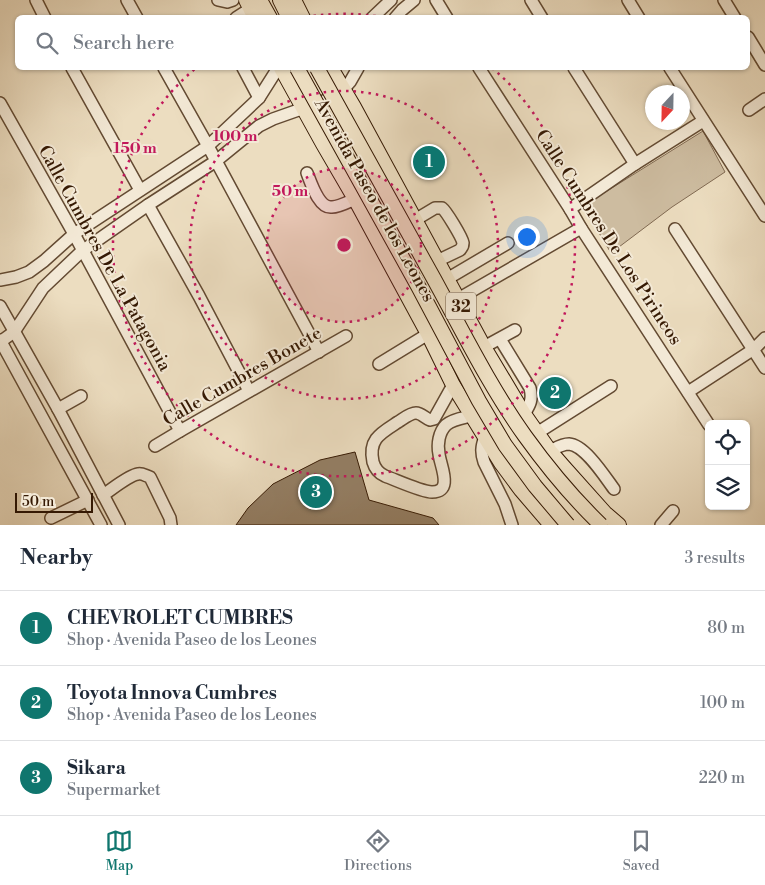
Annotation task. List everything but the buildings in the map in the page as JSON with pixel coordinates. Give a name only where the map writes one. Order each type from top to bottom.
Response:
[{"type":"main road","points":[[280,0],[296,9]]},
{"type":"main road","points":[[253,7],[265,15]]},
{"type":"main road","name":"Avenida Paseo de los Leones","points":[[281,70],[355,199],[428,334],[453,385],[501,463],[551,525]]},
{"type":"main road","points":[[298,70],[479,401],[505,445],[535,486],[568,525]]},
{"type":"main road","points":[[318,70],[463,334],[496,390],[525,436],[554,474],[601,525]]},
{"type":"main road","name":"Avenida Paseo de los Leones","points":[[332,70],[484,347],[524,414],[550,451],[605,513],[620,525]]},
{"type":"main road","points":[[322,144],[327,133],[345,123],[353,122],[366,129]]},
{"type":"street","points":[[36,0],[44,15]]},
{"type":"street","points":[[127,0],[135,15]]},
{"type":"street","points":[[218,0],[227,2],[233,0]]},
{"type":"street","points":[[375,15],[391,0]]},
{"type":"street","points":[[398,15],[414,0]]},
{"type":"street","points":[[436,0],[445,15]]},
{"type":"street","points":[[531,0],[540,15]]},
{"type":"street","points":[[628,0],[636,15]]},
{"type":"street","points":[[724,0],[733,15]]},
{"type":"street","points":[[241,15],[253,7]]},
{"type":"street","points":[[750,40],[765,65]]},
{"type":"street","points":[[73,70],[140,190]]},
{"type":"street","points":[[165,70],[319,352]]},
{"type":"street","points":[[244,70],[259,98]]},
{"type":"street","points":[[0,280],[29,272],[74,234],[208,146],[259,98],[279,70]]},
{"type":"street","points":[[101,525],[0,341],[14,332],[43,288],[82,250],[216,162],[259,126],[273,119],[324,101],[343,90],[357,70]]},
{"type":"street","name":"Calle Cumbres De Los Pirineos","points":[[480,70],[706,420]]},
{"type":"street","points":[[575,70],[635,164]]},
{"type":"street","points":[[671,70],[765,216]]},
{"type":"street","points":[[749,110],[765,99]]},
{"type":"street","name":"Calle Cumbres De La Patagonia","points":[[0,103],[74,234],[180,431]]},
{"type":"street","points":[[570,209],[703,120]]},
{"type":"street","points":[[307,173],[323,205],[332,207],[355,199]]},
{"type":"street","points":[[148,205],[249,391]]},
{"type":"street","points":[[415,220],[435,208],[442,208],[447,213],[463,242],[460,250],[437,261]]},
{"type":"street","points":[[458,299],[581,228]]},
{"type":"street","points":[[675,229],[765,368]]},
{"type":"street","points":[[447,279],[508,243]]},
{"type":"street","points":[[0,306],[58,409],[119,525]]},
{"type":"street","points":[[484,347],[515,330]]},
{"type":"street","points":[[379,364],[428,334]]},
{"type":"street","name":"Calle Cumbres Bonete","points":[[155,446],[346,336]]},
{"type":"street","points":[[688,392],[754,349],[765,338]]},
{"type":"street","points":[[500,339],[530,388],[532,395],[530,405],[524,414]]},
{"type":"street","points":[[453,385],[434,420],[415,413],[380,434],[374,441],[372,448],[375,469],[380,474],[425,491],[438,491],[445,483],[438,454],[439,438],[442,431],[446,425],[453,421],[472,416]]},
{"type":"street","points":[[537,433],[611,386]]},
{"type":"street","points":[[58,409],[81,396]]},
{"type":"street","points":[[485,438],[481,455],[506,504],[512,525]]},
{"type":"street","points":[[550,451],[568,444],[578,447],[594,463],[614,489]]},
{"type":"street","points":[[103,495],[132,476],[139,474],[150,477],[170,518],[171,525]]},
{"type":"street","points":[[51,518],[88,500]]},
{"type":"street","points":[[661,525],[673,511]]},
{"type":"shaded area","points":[[703,131],[725,172],[672,207],[611,253],[583,206]]},
{"type":"place","name":"CHEVROLET CUMBRES","points":[[429,162]]},
{"type":"place","name":"Toyota Innova Cumbres","points":[[555,393]]},
{"type":"place","name":"Sikara","points":[[316,492]]}]
